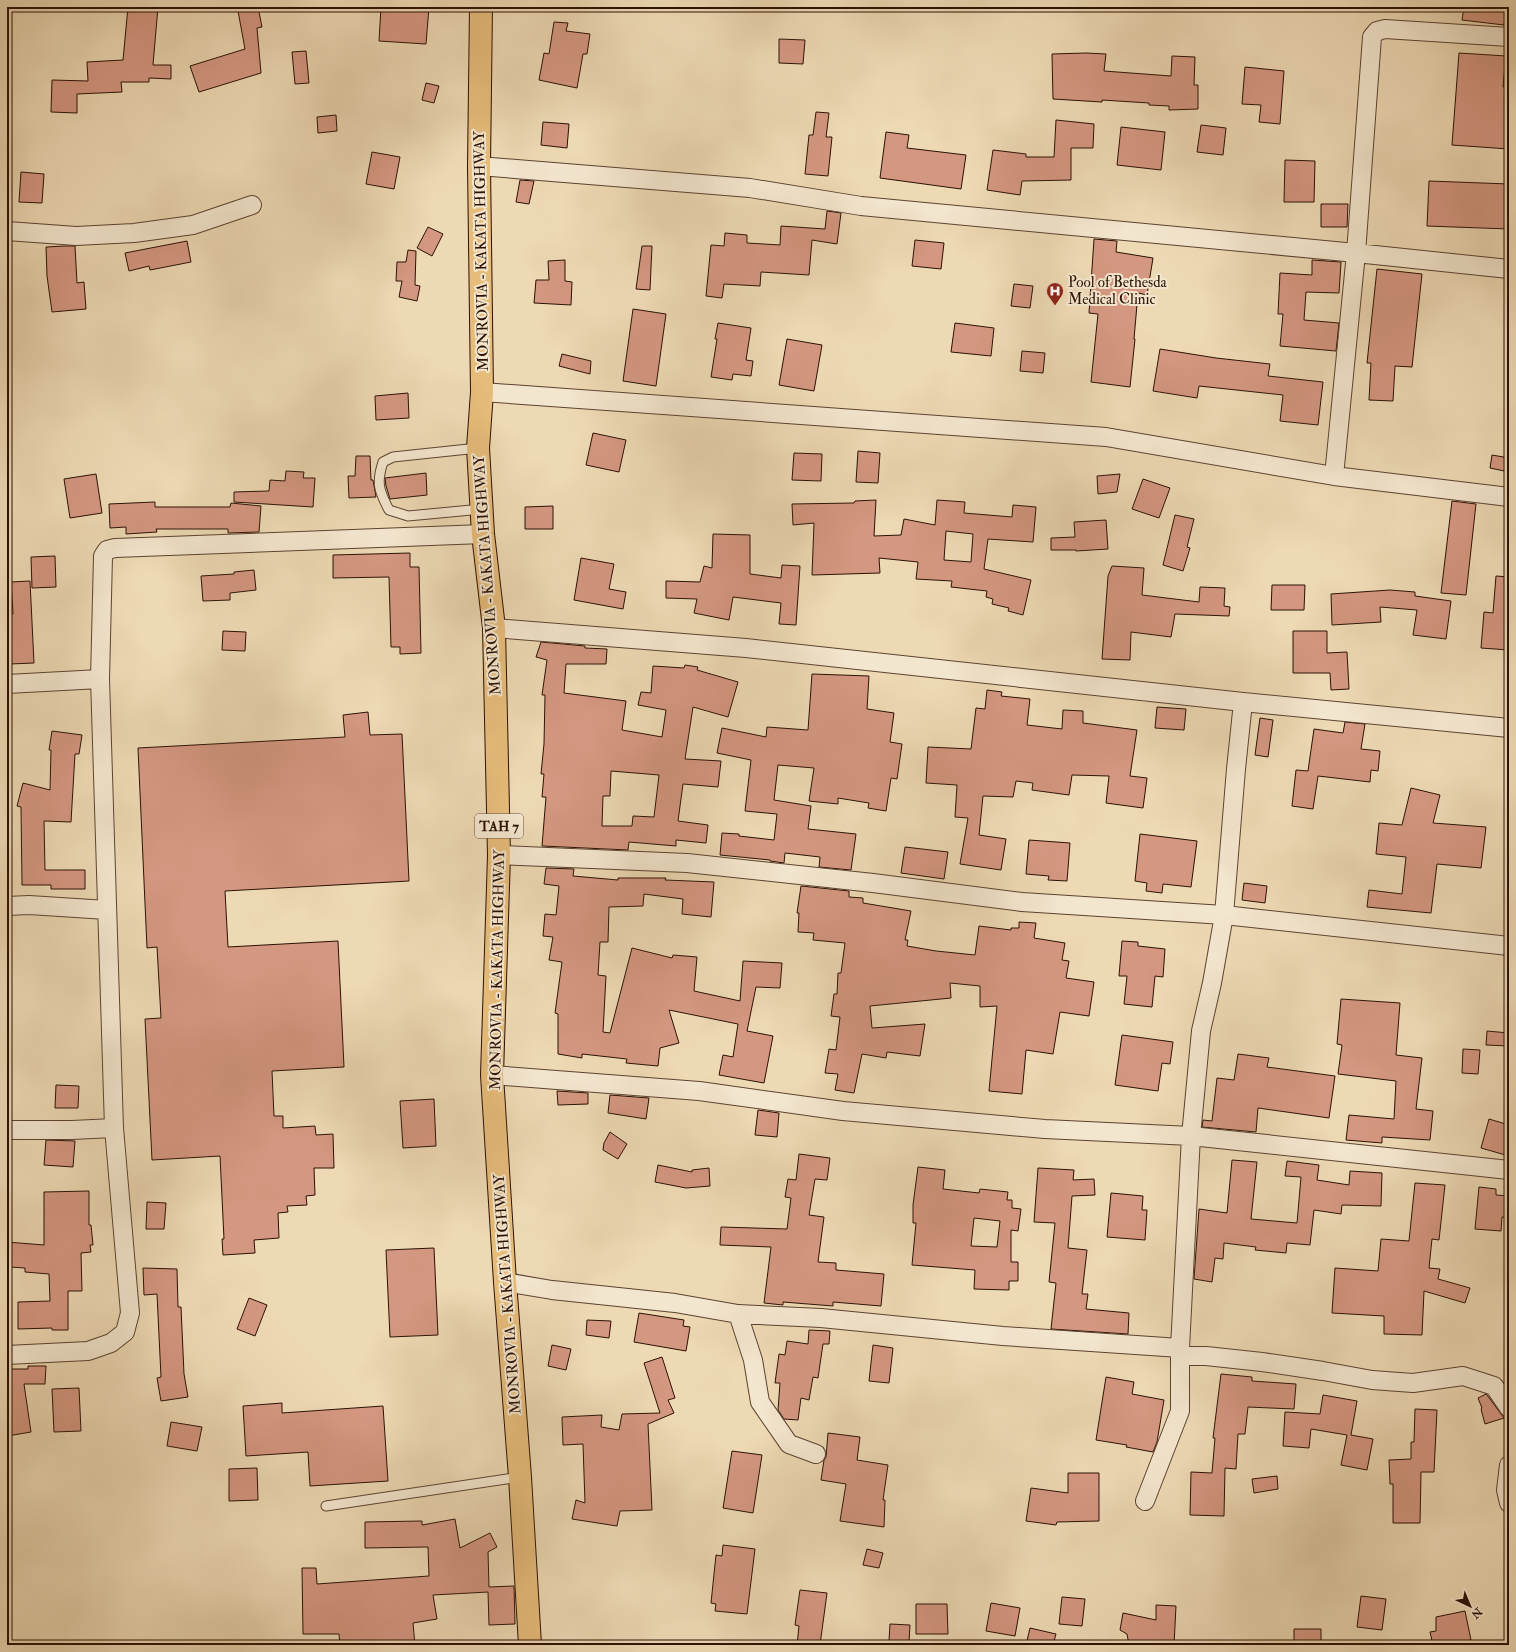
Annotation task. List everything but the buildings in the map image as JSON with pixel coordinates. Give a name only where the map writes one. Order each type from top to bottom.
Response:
[{"type":"highway","name":"MONROVIA - KAKATA HIGHWAY","points":[[481,7],[479,166],[482,392],[478,448],[483,534],[494,628],[499,855],[492,1075],[530,1645]]},
{"type":"street","points":[[1334,476],[1356,253],[1372,37],[1377,31],[1385,29],[1509,37]]},
{"type":"street","points":[[479,166],[750,188],[861,206],[1509,269]]},
{"type":"street","points":[[7,231],[76,236],[134,234],[193,225],[252,205]]},
{"type":"street","points":[[482,392],[1106,437],[1334,476],[1509,496]]},
{"type":"street","points":[[7,1355],[88,1351],[111,1343],[125,1332],[130,1313],[114,1128],[100,679],[103,556],[107,550],[115,548],[483,534]]},
{"type":"street","points":[[494,628],[746,648],[1243,702],[1509,728]]},
{"type":"street","points":[[7,684],[100,679]]},
{"type":"street","points":[[1145,1501],[1180,1411],[1181,1352],[1191,1136],[1201,1031],[1212,983],[1224,915],[1243,702]]},
{"type":"street","points":[[499,855],[687,863],[874,883],[1022,902],[1224,915],[1509,946]]},
{"type":"street","points":[[7,906],[29,905],[107,910]]},
{"type":"street","points":[[492,1075],[699,1091],[843,1110],[1045,1129],[1191,1136],[1509,1170]]},
{"type":"street","points":[[7,1130],[72,1130],[114,1128]]},
{"type":"street","points":[[505,1282],[552,1290],[675,1303],[738,1314],[821,1318],[1181,1352],[1262,1362],[1372,1380],[1413,1383],[1463,1376],[1494,1386],[1509,1408]]},
{"type":"street","points":[[738,1314],[753,1360],[760,1402],[789,1444],[816,1454]]},
{"type":"street","points":[[1509,1465],[1506,1490],[1509,1503]]},
{"type":"lane","points":[[478,448],[393,457],[383,462],[379,476],[380,491],[389,510],[408,516],[482,509]]},
{"type":"lane","points":[[326,1506],[520,1477]]},
{"type":"place","name":"Pool of Bethesda Medical Clinic","points":[[1055,306]]}]
